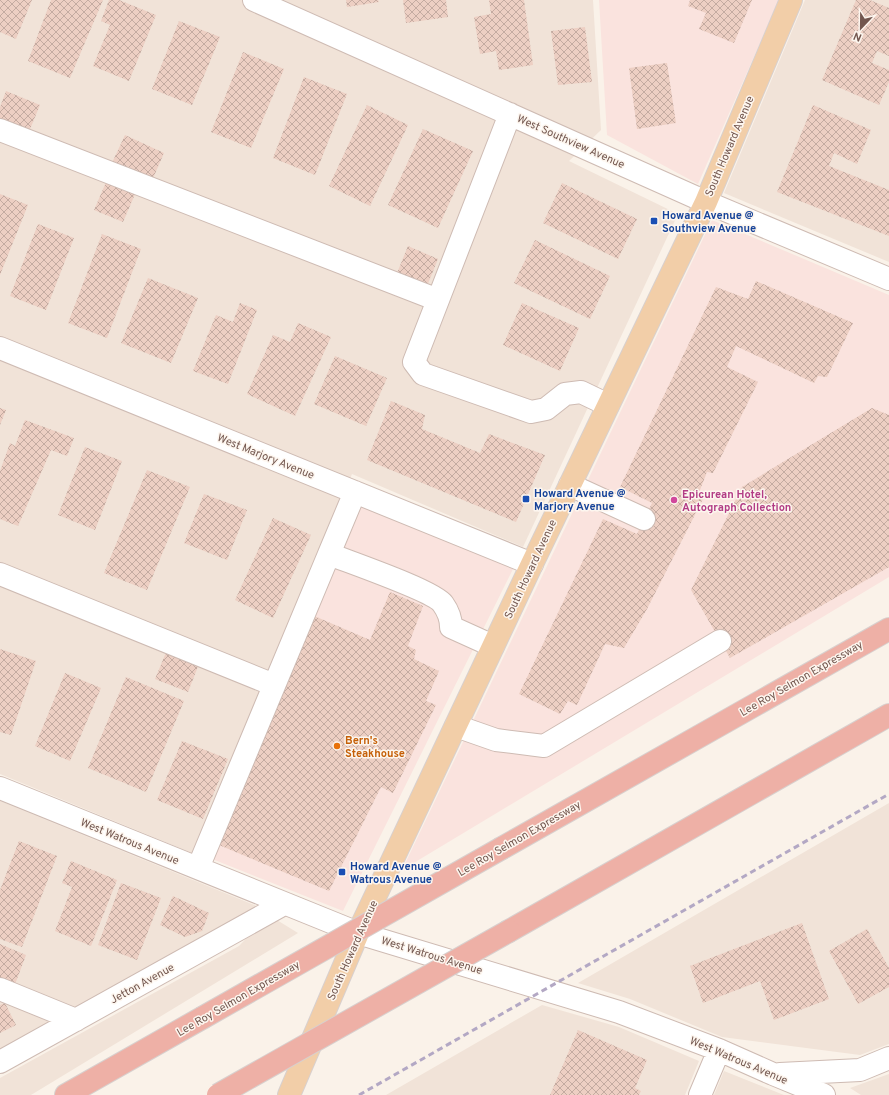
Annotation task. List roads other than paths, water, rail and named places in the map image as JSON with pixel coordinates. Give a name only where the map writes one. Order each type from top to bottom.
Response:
[{"type":"highway","name":"Lee Roy Selmon Expressway","points":[[66,1095],[889,629]]},
{"type":"highway","points":[[218,1095],[889,715]]},
{"type":"main road","name":"South Howard Avenue","points":[[289,1095],[358,933],[532,564],[706,202],[791,0]]},
{"type":"street","name":"West Southview Avenue","points":[[254,0],[706,202],[889,279]]},
{"type":"street","points":[[510,114],[414,362],[423,374],[531,412],[546,409],[565,394],[581,392],[608,405]]},
{"type":"street","points":[[0,130],[438,300]]},
{"type":"street","name":"West Marjory Avenue","points":[[0,348],[532,564]]},
{"type":"street","points":[[570,485],[644,519]]},
{"type":"street","points":[[198,868],[355,492]]},
{"type":"street","points":[[329,554],[426,592],[443,603],[450,618],[451,627],[493,646]]},
{"type":"street","points":[[0,574],[274,685]]},
{"type":"street","points":[[456,726],[496,740],[544,746],[720,641]]},
{"type":"street","name":"West Watrous Avenue","points":[[0,788],[358,933],[619,1012],[719,1050],[824,1095]]},
{"type":"street","name":"Jetton Avenue","points":[[0,1062],[284,904]]},
{"type":"street","points":[[0,989],[76,1020]]},
{"type":"street","points":[[700,1095],[719,1050]]},
{"type":"street","points":[[773,1074],[860,1070],[889,1058]]},
{"type":"railway","points":[[359,1095],[889,794]]},
{"type":"place","name":"Howard Avenue @ Southview Avenue","points":[[654,221]]},
{"type":"place","name":"Howard Avenue @ Marjory Avenue","points":[[526,499]]},
{"type":"place","name":"Epicurean Hotel, Autograph Collection","points":[[674,500]]},
{"type":"place","name":"Bern's Steakhouse","points":[[337,746]]},
{"type":"place","name":"Howard Avenue @ Watrous Avenue","points":[[342,872]]}]
